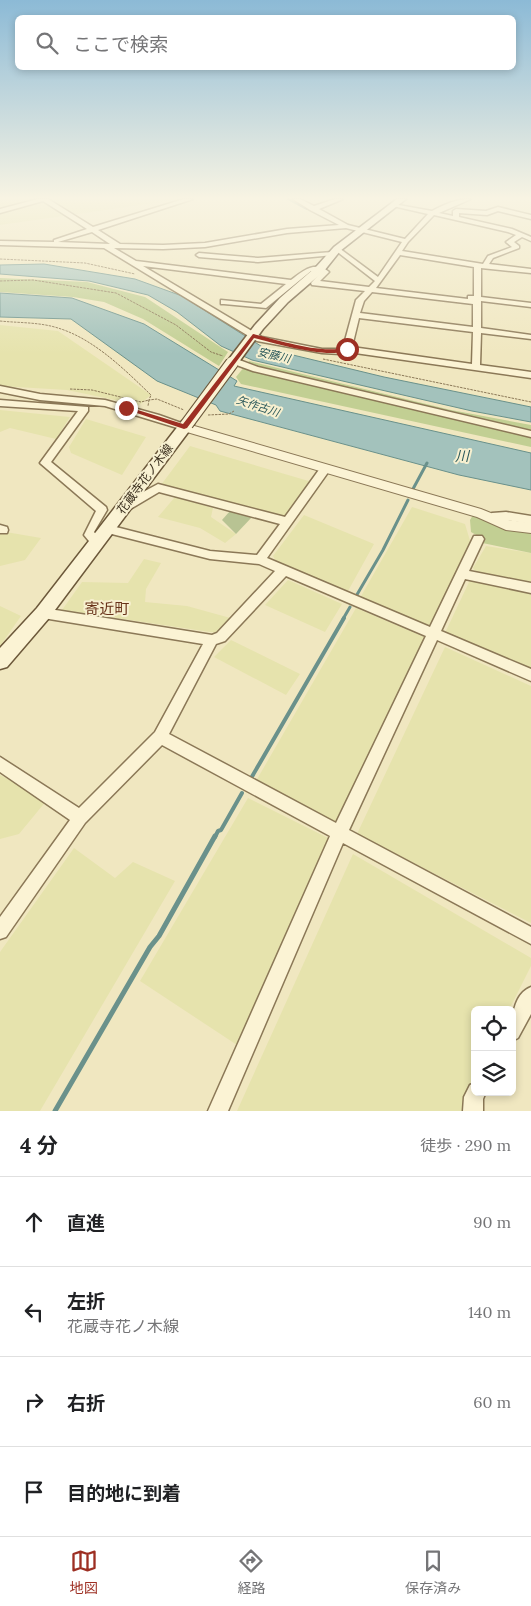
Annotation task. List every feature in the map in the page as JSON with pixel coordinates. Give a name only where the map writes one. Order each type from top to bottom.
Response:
[{"type":"main road","name":"花蔵寺花ノ木線","points":[[0,661],[43,613],[108,529],[185,420],[252,337],[284,300],[320,269],[334,252]]},
{"type":"street","points":[[113,251],[252,337],[322,351],[344,350],[531,375]]},
{"type":"street","points":[[188,269],[201,251]]},
{"type":"street","points":[[476,367],[478,300],[482,265],[490,257],[507,251]]},
{"type":"street","points":[[199,255],[258,260],[284,260],[334,252],[375,285]]},
{"type":"street","points":[[297,354],[337,355],[344,350],[357,315],[360,300],[375,285],[399,252],[531,271]]},
{"type":"street","points":[[133,264],[291,282]]},
{"type":"street","points":[[224,302],[263,306],[309,269],[320,269],[325,272],[315,283],[375,285],[478,300],[531,305]]},
{"type":"street","points":[[357,315],[531,337]]},
{"type":"street","points":[[234,361],[256,369],[531,434]]},
{"type":"street","points":[[0,388],[40,397],[104,403],[156,417],[185,420],[325,469],[492,517],[506,525],[531,528]]},
{"type":"street","points":[[0,403],[84,409],[45,463],[102,510],[88,532],[88,536],[97,543]]},
{"type":"street","points":[[260,560],[325,469]]},
{"type":"street","points":[[122,509],[158,488],[287,522]]},
{"type":"street","points":[[492,517],[506,516],[531,520]]},
{"type":"street","points":[[108,529],[210,555],[260,560],[531,675]]},
{"type":"street","points":[[218,1111],[339,834],[435,634],[478,539]]},
{"type":"street","points":[[43,613],[212,640],[220,637],[283,571]]},
{"type":"street","points":[[461,574],[531,588]]},
{"type":"street","points":[[0,931],[80,818],[160,737],[212,640]]},
{"type":"street","points":[[160,737],[531,936]]},
{"type":"street","points":[[0,764],[80,818]]},
{"type":"street","points":[[516,1024],[531,996]]},
{"type":"street","points":[[473,1111],[474,1096]]},
{"type":"path","points":[[0,259],[85,263],[139,275]]},
{"type":"path","points":[[0,281],[33,280],[116,293],[176,325],[211,352],[234,361]]},
{"type":"path","points":[[0,321],[27,322],[58,328],[86,341],[135,379],[151,395],[149,400],[157,399],[185,420]]},
{"type":"path","points":[[322,359],[531,402]]},
{"type":"shaded area","points":[[0,325],[58,331],[151,395],[139,405],[67,390],[0,386]]},
{"type":"shaded area","points":[[0,410],[70,417],[56,439],[10,428],[0,432]]},
{"type":"shaded area","points":[[86,419],[146,437],[122,475],[71,453],[69,447]]},
{"type":"shaded area","points":[[190,446],[312,482],[286,518],[161,485]]},
{"type":"shaded area","points":[[175,497],[213,508],[211,517],[236,534],[225,543],[200,528],[158,517]]},
{"type":"shaded area","points":[[412,507],[465,524],[471,544],[433,629],[360,598]]},
{"type":"shaded area","points":[[304,515],[374,544],[348,591],[277,563],[273,556]]},
{"type":"shaded area","points":[[0,531],[41,538],[25,560],[0,566]]},
{"type":"shaded area","points":[[486,546],[531,553],[531,585],[479,575],[473,568]]},
{"type":"shaded area","points":[[144,559],[161,563],[146,589],[145,602],[187,606],[234,619],[217,633],[62,610],[82,582],[128,583]]},
{"type":"shaded area","points":[[288,580],[342,604],[325,632],[265,605]]},
{"type":"shaded area","points":[[470,580],[531,593],[531,671],[445,633]]},
{"type":"shaded area","points":[[0,606],[21,616],[0,646]]},
{"type":"shaded area","points":[[356,608],[429,639],[338,827],[256,781]]},
{"type":"shaded area","points":[[231,640],[300,674],[286,695],[214,657]]},
{"type":"shaded area","points":[[445,647],[531,686],[531,923],[357,834]]},
{"type":"shaded area","points":[[0,775],[47,800],[19,834],[0,839]]},
{"type":"shaded area","points":[[248,798],[328,838],[237,1045],[140,981]]},
{"type":"shaded area","points":[[74,848],[115,878],[133,862],[175,881],[40,1111],[0,1111],[0,952]]},
{"type":"shaded area","points":[[353,854],[531,958],[531,966],[511,1006],[471,1006],[472,1096],[469,1111],[237,1111]]},
{"type":"green space","points":[[0,278],[87,282],[145,297],[228,352],[219,366],[143,319],[104,302],[73,297],[0,292]]},
{"type":"green space","points":[[249,361],[451,410],[531,425],[531,447],[241,384],[236,377]]},
{"type":"green space","points":[[230,511],[252,517],[236,534],[222,520]]},
{"type":"green space","points":[[473,515],[531,530],[531,553],[473,541],[472,536],[478,536],[471,532],[470,520]]},
{"type":"water","name":"安藤川","points":[[44,264],[135,279],[182,296],[264,348],[384,377],[531,407],[531,422],[472,411],[252,360],[221,346],[177,312],[148,295],[89,281],[0,274],[0,265]]},
{"type":"water","points":[[0,293],[72,298],[144,324],[237,381],[234,386],[531,453],[531,490],[459,475],[220,411],[216,405],[157,381],[71,319],[0,317]]},
{"type":"waterway","points":[[413,489],[427,463]]},
{"type":"waterway","points":[[355,598],[383,550],[408,500]]},
{"type":"waterway","points":[[343,619],[350,607]]},
{"type":"waterway","points":[[250,780],[344,618]]},
{"type":"waterway","points":[[215,837],[242,793]]},
{"type":"waterway","points":[[55,1111],[150,947],[159,936],[215,836]]},
{"type":"district","name":"寄近町","points":[[107,609]]},
{"type":"route","points":[[126,408],[184,427],[253,336],[322,351],[341,352],[347,349]]},
{"type":"water label","name":"矢作古川","points":[[258,406]]},
{"type":"water label","name":"川","points":[[462,456]]}]
